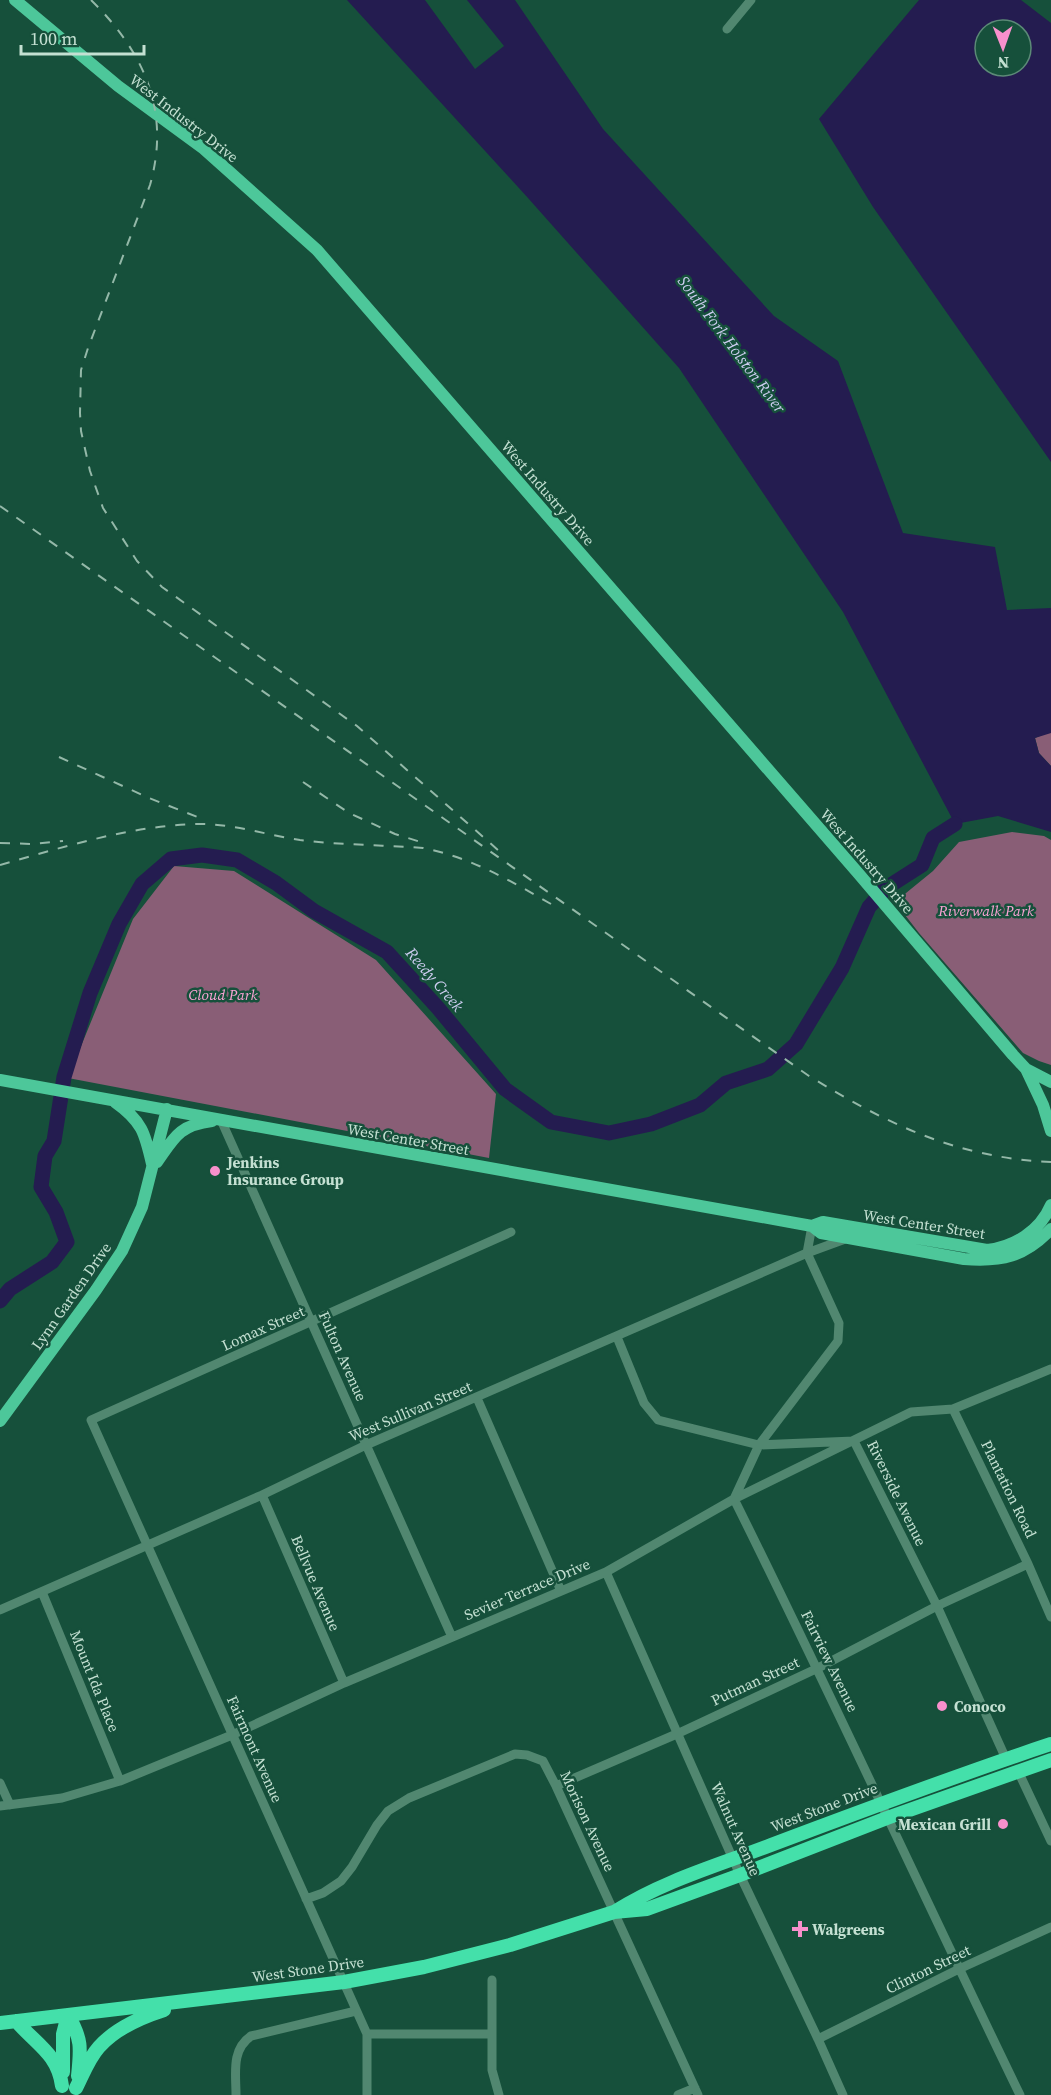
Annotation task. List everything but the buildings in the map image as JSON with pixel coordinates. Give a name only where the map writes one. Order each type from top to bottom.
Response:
[{"type":"highway","name":"West Stone Drive","points":[[614,1912],[641,1895],[881,1803],[1051,1744]]},
{"type":"highway","points":[[1018,1771],[1026,1759],[1051,1750]]},
{"type":"highway","points":[[951,1795],[962,1783],[1001,1769],[1006,1759]]},
{"type":"highway","name":"West Stone Drive","points":[[0,2023],[344,1982],[510,1945],[614,1912],[647,1909],[887,1818],[1051,1760]]},
{"type":"highway","points":[[68,2091],[106,2040],[131,2023],[189,2002]]},
{"type":"highway","points":[[68,2015],[79,2034],[80,2055],[68,2091]]},
{"type":"highway","points":[[16,2021],[30,2038],[51,2056],[68,2091]]},
{"type":"main road","name":"West Industry Drive","points":[[15,0],[118,86],[204,149],[317,250],[1026,1069],[1051,1082]]},
{"type":"main road","name":"West Industry Drive","points":[[1013,1054],[1029,1064],[1051,1072]]},
{"type":"main road","points":[[1026,1069],[1043,1104],[1051,1131]]},
{"type":"main road","name":"West Center Street","points":[[0,1080],[812,1226],[821,1233],[964,1259],[986,1261],[1004,1259],[1023,1252],[1051,1229]]},
{"type":"main road","points":[[111,1099],[130,1112],[143,1129],[153,1168]]},
{"type":"main road","name":"Lynn Garden Drive","points":[[0,1421],[122,1251],[142,1207],[167,1109]]},
{"type":"main road","points":[[153,1168],[178,1132],[197,1123],[221,1120]]},
{"type":"main road","name":"West Center Street","points":[[812,1226],[823,1222],[987,1250],[998,1249],[1022,1239],[1049,1213]]},
{"type":"street","points":[[727,29],[751,0]]},
{"type":"street","name":"Fulton Avenue","points":[[221,1120],[452,1637]]},
{"type":"street","points":[[734,1499],[759,1445],[838,1341],[839,1323],[807,1253],[812,1226]]},
{"type":"street","name":"Lomax Street","points":[[91,1420],[511,1233]]},
{"type":"street","name":"West Sullivan Street","points":[[0,1610],[262,1495],[366,1445],[807,1253],[848,1238]]},
{"type":"street","name":"Riverside Avenue","points":[[616,1337],[644,1403],[658,1420],[759,1445],[854,1441],[937,1606],[1006,1759]]},
{"type":"street","name":"Sevier Terrace Drive","points":[[5,1805],[62,1798],[120,1781],[232,1735],[344,1683],[606,1572],[734,1499],[911,1412],[953,1409],[1051,1369]]},
{"type":"street","points":[[477,1398],[561,1591]]},
{"type":"street","name":"Plantation Road","points":[[953,1409],[1051,1617]]},
{"type":"street","name":"Fairmont Avenue","points":[[91,1420],[367,2034],[368,2095]]},
{"type":"street","name":"Bellvue Avenue","points":[[262,1495],[344,1683]]},
{"type":"street","name":"Fairview Avenue","points":[[734,1499],[818,1668],[1020,2095]]},
{"type":"street","name":"Putman Street","points":[[556,1786],[679,1733],[818,1668],[937,1606],[1028,1564]]},
{"type":"street","name":"Walnut Avenue","points":[[606,1572],[679,1733],[733,1860],[843,2095]]},
{"type":"street","name":"Mount Ida Place","points":[[42,1592],[120,1781]]},
{"type":"street","name":"Morison Avenue","points":[[306,1899],[323,1893],[340,1881],[352,1867],[376,1825],[388,1811],[409,1798],[515,1754],[527,1755],[543,1761],[696,2091]]},
{"type":"street","points":[[1018,1771],[1051,1840]]},
{"type":"street","points":[[0,1782],[5,1805]]},
{"type":"street","name":"Clinton Street","points":[[818,2038],[1051,1927]]},
{"type":"street","points":[[492,1980],[492,2070],[499,2095]]},
{"type":"street","points":[[236,2095],[238,2049],[251,2036],[356,2011]]},
{"type":"street","points":[[367,2034],[492,2034]]},
{"type":"street","points":[[678,2095],[696,2091]]},
{"type":"green space","points":[[1051,733],[1051,766],[1039,753],[1035,738]]},
{"type":"green space","name":"Riverwalk Park","points":[[1012,832],[1044,836],[1051,840],[1051,1065],[1023,1053],[895,902],[933,871],[959,842]]},
{"type":"green space","name":"Cloud Park","points":[[174,866],[234,871],[376,960],[496,1094],[489,1158],[68,1078],[133,919]]},
{"type":"water","name":"South Fork Holston River","points":[[347,0],[425,0],[475,69],[504,46],[467,0],[515,0],[603,129],[774,316],[838,361],[903,533],[995,547],[1007,610],[1051,608],[1051,733],[1035,738],[1039,753],[1051,766],[1051,832],[998,816],[955,824],[843,612],[679,368]]},
{"type":"water","points":[[919,0],[1021,0],[1051,23],[1051,462],[873,207],[819,119]]},
{"type":"waterway","name":"Reedy Creek","points":[[0,1301],[10,1289],[52,1262],[67,1242],[56,1212],[41,1187],[45,1156],[54,1141],[64,1077],[90,993],[119,924],[142,884],[171,859],[202,855],[237,860],[276,883],[314,911],[387,952],[438,1008],[505,1089],[551,1122],[609,1133],[651,1124],[700,1105],[726,1083],[768,1069],[796,1044],[842,968],[869,907],[886,888],[922,865],[933,838],[955,824]]},
{"type":"railway","points":[[91,0],[126,40],[138,62],[155,108],[157,132],[156,158],[150,185],[81,370],[81,431],[90,471],[103,508],[137,561],[162,587],[357,726],[498,850]]},
{"type":"railway","points":[[0,506],[809,1076],[866,1109],[924,1136],[984,1154],[1051,1162]]},
{"type":"railway","points":[[59,757],[149,798],[205,820]]},
{"type":"railway","points":[[303,782],[349,813],[395,834],[424,843]]},
{"type":"railway","points":[[0,865],[121,833],[171,826],[209,824],[300,840],[423,848],[473,863],[551,904]]},
{"type":"railway","points":[[0,843],[33,844],[63,841]]},
{"type":"place","name":"Jenkins Insurance Group","points":[[215,1171]]},
{"type":"place","name":"Conoco","points":[[942,1706]]},
{"type":"place","name":"Mexican Grill","points":[[1003,1824]]},
{"type":"place","name":"Walgreens","points":[[800,1929]]}]
